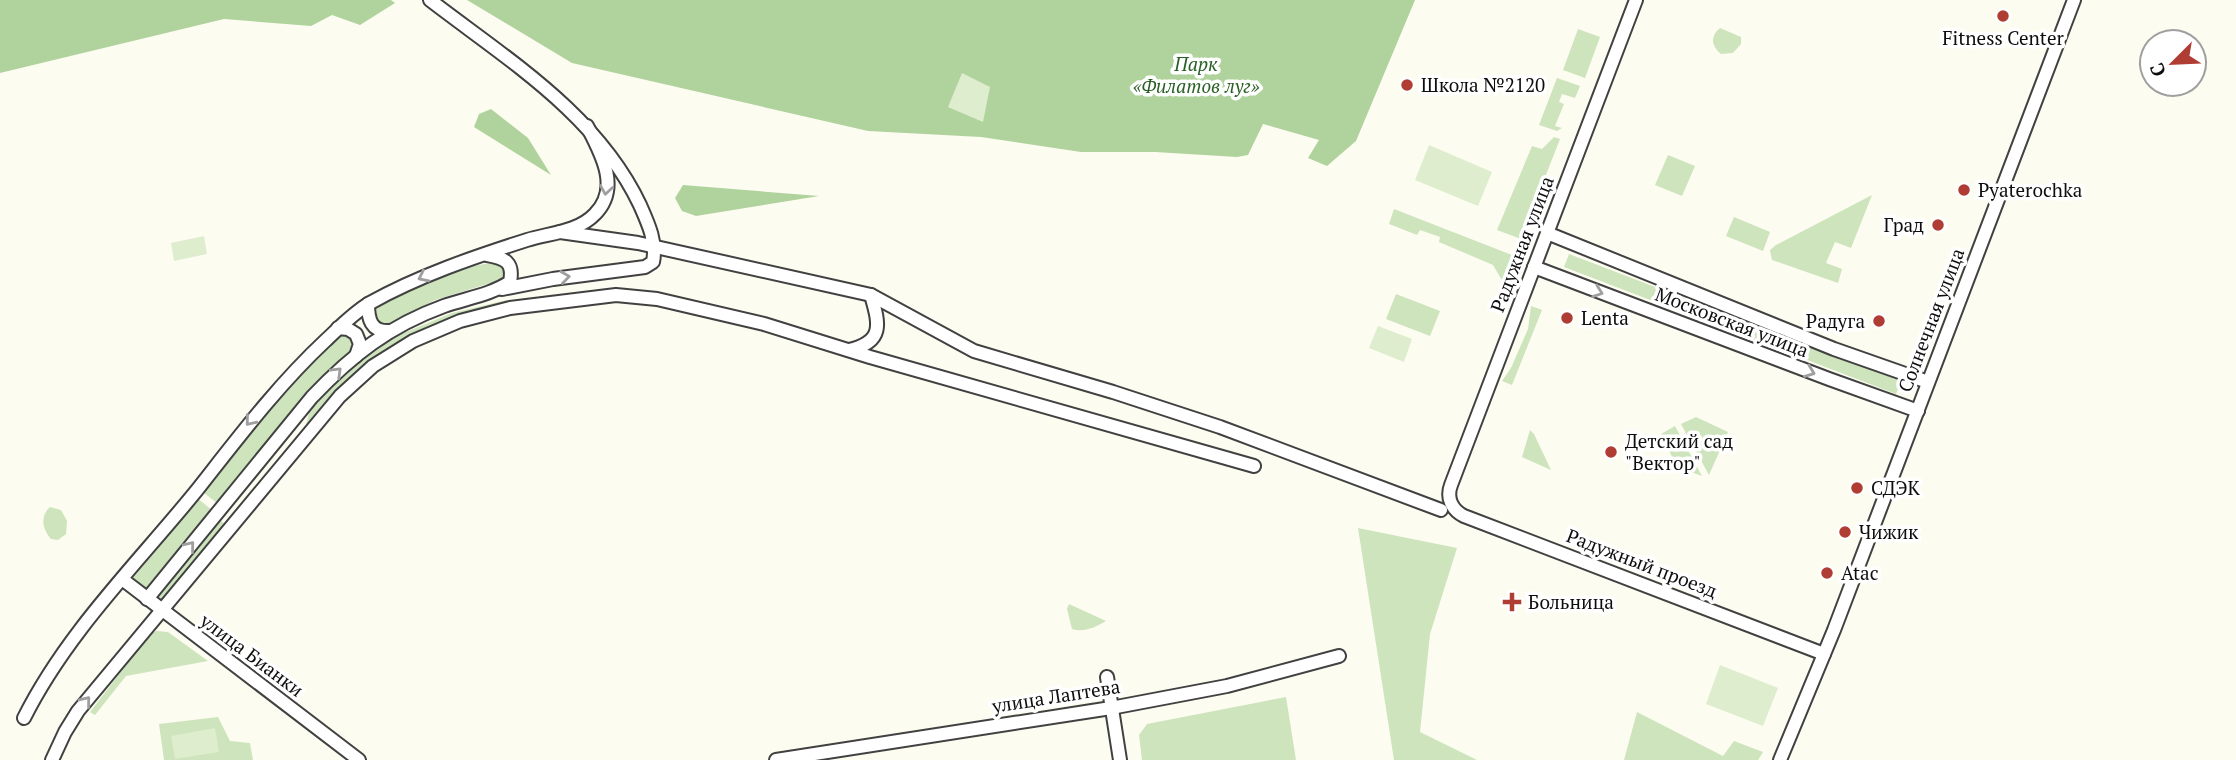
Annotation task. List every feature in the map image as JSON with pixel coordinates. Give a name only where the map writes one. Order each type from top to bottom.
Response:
[{"type":"street","points":[[147,600],[297,416],[341,368],[389,331],[444,306],[498,290],[553,279],[634,270],[653,262],[654,243],[631,187],[611,155],[587,126],[563,102],[430,0]]},
{"type":"street","name":"Радужная улица","points":[[1446,506],[1449,491],[1636,0]]},
{"type":"street","name":"Солнечная улица","points":[[1780,760],[1824,654],[2074,0]]},
{"type":"street","points":[[24,718],[41,685],[67,647],[270,397],[338,328],[368,304],[434,271],[579,226],[590,219],[605,201],[608,179],[602,155],[587,126]]},
{"type":"street","name":"Радужный проезд","points":[[561,232],[638,243],[871,295],[974,351],[1220,427],[1446,506],[1476,521],[1824,654]]},
{"type":"street","name":"Московская улица","points":[[1547,233],[1834,349],[1928,382]]},
{"type":"street","points":[[487,255],[502,257],[512,271],[510,282],[498,290]]},
{"type":"street","name":"Московская улица","points":[[1534,267],[1917,411]]},
{"type":"street","points":[[52,760],[78,711],[340,396],[373,366],[413,341],[460,321],[510,308],[616,295],[657,299],[764,324],[1254,466]]},
{"type":"street","points":[[847,350],[864,346],[873,339],[878,328],[871,295]]},
{"type":"street","points":[[368,304],[368,318],[372,326],[381,332],[389,331]]},
{"type":"street","points":[[338,328],[348,329],[356,334],[360,344],[356,356]]},
{"type":"street","points":[[290,457],[299,429],[297,416]]},
{"type":"street","name":"улица Бианки","points":[[122,579],[359,760]]},
{"type":"street","name":"улица Лаптева","points":[[776,760],[1111,708],[1227,686],[1339,656]]},
{"type":"street","points":[[1107,677],[1120,760]]},
{"type":"green space","points":[[0,0],[391,0],[395,3],[360,25],[332,15],[311,26],[224,19],[0,73]]},
{"type":"green space","name":"Парк «Филатов луг»","points":[[467,0],[1415,0],[1356,141],[1327,166],[1308,158],[1319,140],[1263,124],[1248,155],[1237,157],[1155,152],[1081,152],[981,137],[868,131],[572,63]]},
{"type":"green space","points":[[1720,28],[1741,37],[1741,44],[1733,53],[1721,54],[1715,48],[1713,38]]},
{"type":"green space","points":[[1578,29],[1600,37],[1585,78],[1563,70]]},
{"type":"green space","points":[[962,73],[990,87],[983,122],[948,107]]},
{"type":"green space","points":[[1557,78],[1580,86],[1575,98],[1562,94],[1559,102],[1564,104],[1555,126],[1562,128],[1557,131],[1539,125]]},
{"type":"green space","points":[[491,109],[528,138],[551,175],[474,127],[479,114]]},
{"type":"green space","points":[[1554,137],[1560,139],[1521,239],[1497,230],[1532,146],[1542,149]]},
{"type":"green space","points":[[1429,145],[1492,172],[1478,206],[1415,180]]},
{"type":"green space","points":[[1668,155],[1695,166],[1682,196],[1655,185]]},
{"type":"green space","points":[[683,185],[819,196],[696,216],[682,211],[675,198]]},
{"type":"green space","points":[[1872,195],[1851,248],[1835,242],[1826,263],[1842,269],[1838,283],[1772,260],[1770,250],[1776,245]]},
{"type":"green space","points":[[1394,209],[1517,257],[1506,287],[1493,265],[1439,242],[1440,237],[1420,230],[1417,235],[1389,224]]},
{"type":"green space","points":[[1734,217],[1770,232],[1763,251],[1726,236]]},
{"type":"green space","points":[[204,236],[207,254],[174,261],[171,243]]},
{"type":"green space","points":[[1569,254],[1901,381],[1896,394],[1564,267]]},
{"type":"green space","points":[[499,263],[505,271],[503,277],[497,281],[435,300],[386,325],[378,323],[373,313],[375,309],[434,278],[483,264]]},
{"type":"green space","points":[[1396,294],[1440,311],[1430,336],[1386,319]]},
{"type":"green space","points":[[507,300],[507,303],[412,336],[306,425],[310,409],[338,378],[394,337],[452,313]]},
{"type":"green space","points":[[1531,306],[1542,310],[1512,385],[1502,381],[1511,368],[1528,329]]},
{"type":"green space","points":[[1378,326],[1412,339],[1404,362],[1369,348]]},
{"type":"green space","points":[[344,335],[351,338],[354,351],[218,504],[203,492],[291,384]]},
{"type":"green space","points":[[1696,417],[1728,432],[1709,475],[1681,424]]},
{"type":"green space","points":[[1675,426],[1702,476],[1677,467],[1661,434]]},
{"type":"green space","points":[[1530,430],[1534,434],[1551,470],[1522,457]]},
{"type":"green space","points":[[197,498],[212,510],[147,591],[132,579]]},
{"type":"green space","points":[[50,507],[61,510],[67,521],[66,534],[58,540],[51,539],[44,527],[45,514]]},
{"type":"green space","points":[[218,519],[225,524],[162,603],[156,598]]},
{"type":"green space","points":[[1358,528],[1457,548],[1430,634],[1420,732],[1477,760],[1394,760]]},
{"type":"green space","points":[[1069,604],[1106,621],[1085,630],[1072,629],[1067,609]]},
{"type":"green space","points":[[168,632],[208,661],[126,676],[95,715],[90,712],[151,633]]},
{"type":"green space","points":[[1720,665],[1778,688],[1763,726],[1706,704]]},
{"type":"green space","points":[[1286,697],[1296,760],[1142,760],[1139,735],[1147,724]]},
{"type":"green space","points":[[1637,712],[1723,756],[1734,741],[1763,752],[1758,760],[1624,760]]},
{"type":"green space","points":[[218,717],[230,741],[250,743],[253,760],[164,760],[159,724]]},
{"type":"green space","points":[[215,728],[219,752],[175,759],[171,736]]},
{"type":"place","name":"Fitness Center","points":[[2003,16]]},
{"type":"place","name":"Школа №2120","points":[[1407,85]]},
{"type":"place","name":"Pyaterochka","points":[[1964,190]]},
{"type":"place","name":"Град","points":[[1938,225]]},
{"type":"place","name":"Lenta","points":[[1567,318]]},
{"type":"place","name":"Радуга","points":[[1879,321]]},
{"type":"place","name":"Детский сад \"Вектор\"","points":[[1611,452]]},
{"type":"place","name":"СДЭК","points":[[1857,488]]},
{"type":"place","name":"Чижик","points":[[1845,532]]},
{"type":"place","name":"Atac","points":[[1827,573]]},
{"type":"place","name":"Больница","points":[[1512,602]]}]
